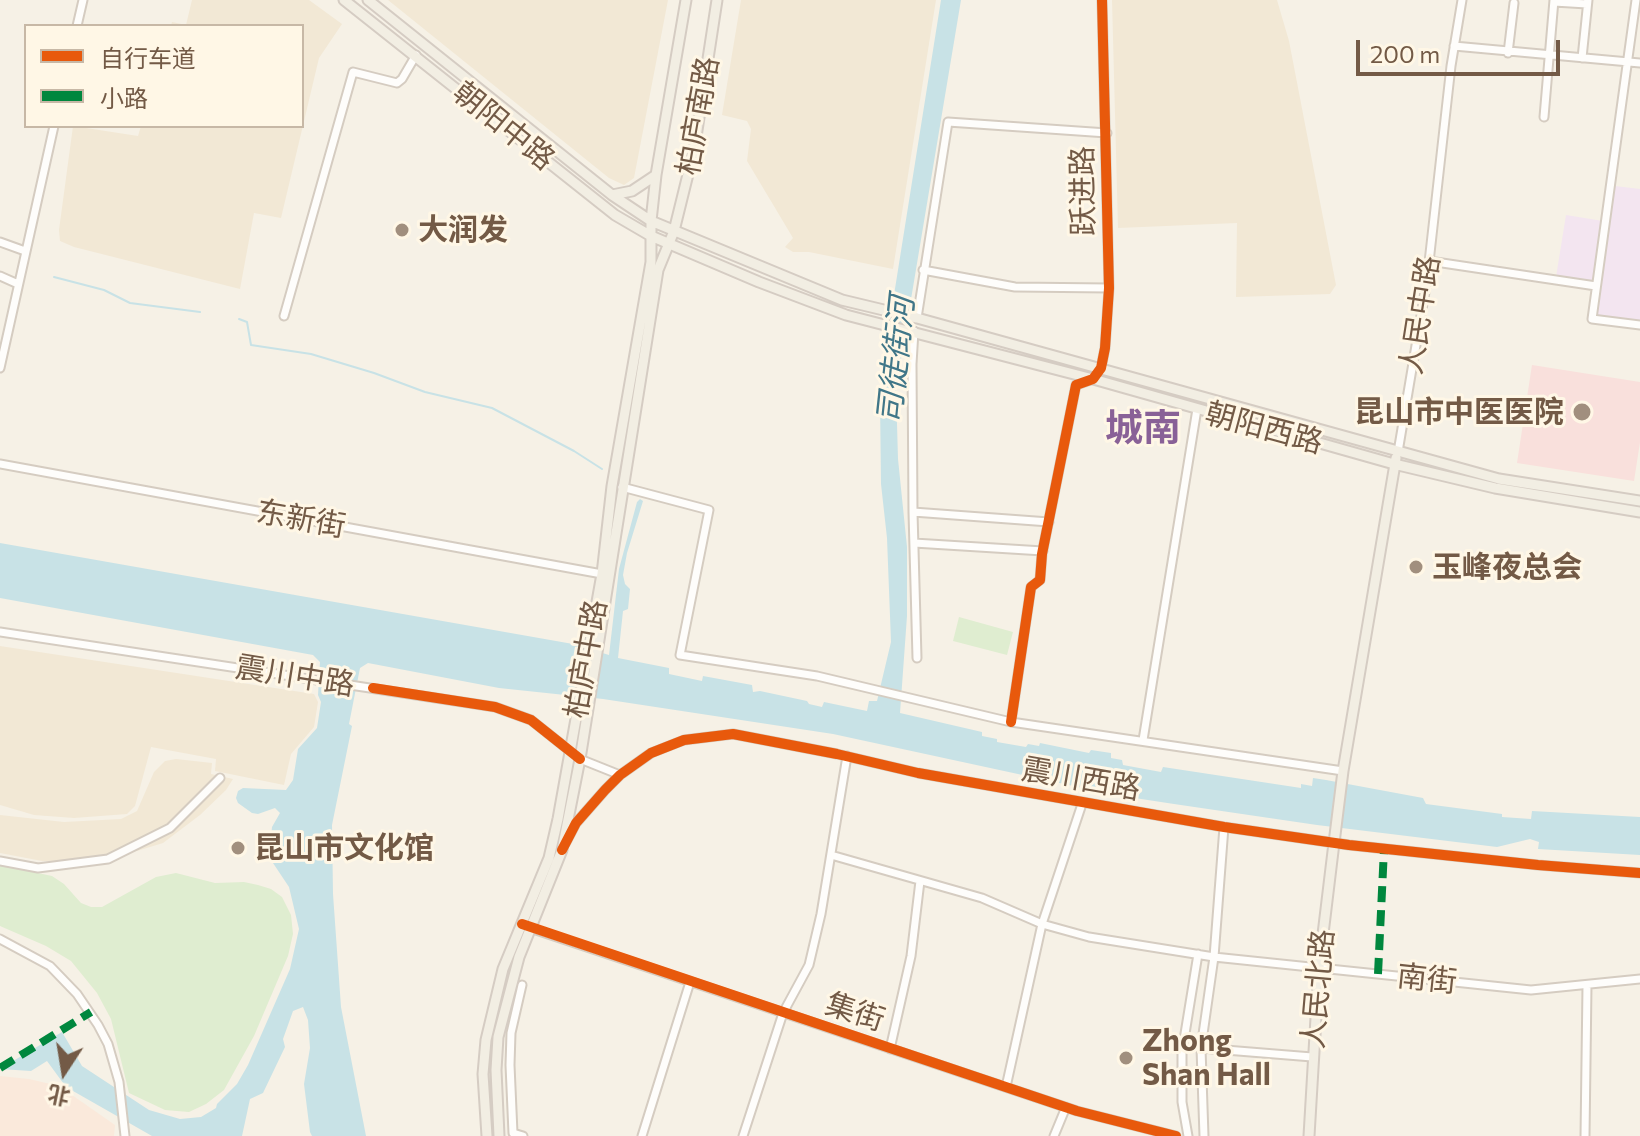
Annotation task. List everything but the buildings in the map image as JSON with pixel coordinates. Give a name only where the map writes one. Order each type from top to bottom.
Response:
[{"type":"main road","name":"朝阳中路","points":[[344,0],[615,215],[668,244]]},
{"type":"main road","name":"朝阳中路","points":[[368,0],[612,195],[651,221],[674,231]]},
{"type":"main road","name":"柏庐南路","points":[[651,221],[686,0]]},
{"type":"main road","name":"柏庐南路","points":[[674,231],[694,150],[717,0]]},
{"type":"main road","points":[[612,195],[632,191],[656,175]]},
{"type":"main road","name":"柏庐中路","points":[[499,1136],[498,1037],[511,982],[562,850],[580,759],[612,486],[651,262],[651,221]]},
{"type":"main road","name":"柏庐中路","points":[[487,1136],[483,1074],[486,1040],[503,969],[554,841],[574,726],[596,630],[658,270],[674,231]]},
{"type":"main road","name":"朝阳西路","points":[[674,231],[842,300],[914,317],[1499,479],[1640,501]]},
{"type":"main road","name":"朝阳西路","points":[[668,244],[846,315],[1093,379],[1394,464],[1495,488],[1640,512]]},
{"type":"main road","name":"人民中路","points":[[1343,771],[1398,452]]},
{"type":"main road","name":"人民北路","points":[[1309,1136],[1319,967],[1343,771]]},
{"type":"street","points":[[77,24],[83,0]]},
{"type":"street","name":"跃进路","points":[[1049,522],[1076,385],[1093,379],[1101,368],[1105,348],[1109,288],[1102,0]]},
{"type":"street","name":"人民中路","points":[[1398,452],[1429,261],[1462,0]]},
{"type":"street","points":[[1544,117],[1554,1],[1587,2],[1582,58]]},
{"type":"street","points":[[1508,53],[1514,3]]},
{"type":"street","points":[[1637,6],[1592,319],[1640,325]]},
{"type":"street","points":[[1454,46],[1640,63]]},
{"type":"street","points":[[284,316],[353,72],[397,83],[416,55]]},
{"type":"street","points":[[914,317],[948,122],[1107,133]]},
{"type":"street","points":[[0,368],[54,128]]},
{"type":"street","points":[[0,242],[25,251]]},
{"type":"street","points":[[1429,261],[1596,286]]},
{"type":"street","points":[[923,270],[1015,287],[1109,288]]},
{"type":"street","points":[[0,276],[18,284]]},
{"type":"street","points":[[911,330],[917,658]]},
{"type":"street","points":[[1143,740],[1197,409]]},
{"type":"street","name":"东新街","points":[[0,464],[602,574]]},
{"type":"street","points":[[622,487],[709,510],[680,655],[872,687],[1011,722],[1343,771]]},
{"type":"street","points":[[913,512],[1049,522],[1040,580],[1031,587],[1011,722]]},
{"type":"street","points":[[914,543],[1043,551]]},
{"type":"street","name":"震川中路","points":[[0,632],[495,707],[531,720],[580,759],[620,775]]},
{"type":"street","name":"震川西路","points":[[562,850],[576,823],[620,775],[651,753],[684,740],[733,734],[918,773],[1224,827],[1334,843],[1640,873]]},
{"type":"street","points":[[743,1136],[783,1013],[809,965],[821,914],[847,756]]},
{"type":"street","points":[[0,861],[38,868],[108,859],[170,828],[220,778]]},
{"type":"street","points":[[1006,1087],[1042,924],[1082,804]]},
{"type":"street","points":[[1204,1136],[1201,1048],[1214,957],[1224,827]]},
{"type":"street","name":"南街","points":[[831,855],[982,898],[1042,924],[1089,937],[1214,957],[1531,990],[1640,979]]},
{"type":"street","points":[[890,1049],[911,956],[920,881]]},
{"type":"street","name":"集街","points":[[522,924],[532,930],[1066,1107],[1176,1136]]},
{"type":"street","points":[[0,939],[50,966],[77,994],[108,1044],[119,1082],[125,1136]]},
{"type":"street","points":[[1188,1136],[1182,1102],[1182,1052],[1198,954]]},
{"type":"street","points":[[642,1136],[690,982]]},
{"type":"street","points":[[522,985],[511,1033],[510,1065],[513,1133],[523,1136]]},
{"type":"street","points":[[1585,1136],[1587,986]]},
{"type":"street","points":[[1201,1048],[1312,1057]]},
{"type":"street","points":[[1054,1136],[1066,1107]]},
{"type":"shaded area","points":[[192,0],[309,0],[342,24],[319,58],[304,121],[304,24],[186,24]]},
{"type":"shaded area","points":[[388,0],[668,0],[634,178],[624,185],[609,178]]},
{"type":"shaded area","points":[[741,0],[936,0],[893,269],[809,252],[793,252],[785,247],[793,238],[747,161],[751,129],[747,121],[722,115]]},
{"type":"shaded area","points":[[1112,0],[1277,0],[1289,41],[1336,285],[1330,294],[1236,297],[1237,223],[1118,228]]},
{"type":"shaded area","points":[[73,128],[138,136],[140,128],[302,128],[281,218],[254,213],[240,289],[60,241]]},
{"type":"shaded area","points":[[1615,186],[1640,189],[1640,322],[1597,316]]},
{"type":"shaded area","points":[[1566,215],[1603,221],[1593,283],[1556,277]]},
{"type":"shaded area","name":"昆山市中医医院","points":[[1532,365],[1640,382],[1640,442],[1634,481],[1517,463]]},
{"type":"shaded area","points":[[0,646],[314,694],[318,702],[314,727],[291,754],[284,785],[215,771],[216,759],[151,747],[135,806],[127,814],[74,818],[34,815],[0,805]]},
{"type":"shaded area","points":[[176,759],[212,763],[211,774],[233,779],[200,815],[163,843],[114,858],[88,862],[42,861],[0,853],[0,815],[64,822],[121,819],[137,811],[154,772],[165,761]]},
{"type":"shaded area","points":[[0,1076],[59,1086],[115,1125],[114,1136],[0,1136]]},
{"type":"green space","points":[[959,617],[1013,632],[1007,655],[953,641]]},
{"type":"green space","points":[[0,865],[52,876],[81,903],[91,907],[102,907],[156,877],[176,873],[215,883],[258,885],[282,897],[291,915],[293,934],[288,956],[254,1036],[224,1090],[189,1112],[165,1110],[129,1093],[111,1019],[97,993],[71,961],[46,946],[0,926]]},
{"type":"water","name":"司徒街河","points":[[941,0],[961,0],[896,389],[898,459],[907,547],[907,616],[900,713],[982,732],[982,736],[997,739],[997,742],[1026,747],[1028,744],[1039,746],[1040,743],[1089,753],[1091,750],[1111,753],[1111,758],[1122,760],[1123,765],[1161,772],[1163,767],[1301,788],[1301,784],[1312,786],[1313,778],[1423,798],[1426,804],[1502,814],[1502,817],[1531,819],[1532,811],[1640,817],[1640,855],[1538,849],[1539,842],[1530,839],[1497,847],[1174,804],[1115,795],[833,734],[603,699],[499,688],[368,663],[360,668],[332,825],[333,894],[341,1007],[366,1136],[312,1136],[310,1132],[304,1084],[310,1048],[308,1020],[303,1007],[293,1011],[283,1039],[285,1047],[263,1093],[250,1099],[242,1136],[152,1136],[66,1087],[47,1061],[31,1071],[0,1069],[0,1063],[8,1064],[62,1032],[82,1066],[149,1110],[180,1119],[201,1117],[216,1108],[237,1084],[290,969],[299,929],[289,887],[269,857],[272,827],[280,813],[275,808],[252,813],[236,798],[243,788],[286,790],[293,780],[298,749],[317,728],[321,702],[318,695],[320,662],[313,655],[0,598],[0,543],[573,644],[609,655],[619,569],[640,499],[643,501],[623,575],[630,589],[628,609],[623,611],[618,658],[669,668],[669,674],[702,681],[703,676],[752,685],[753,692],[807,701],[822,707],[824,702],[867,711],[869,701],[877,701],[891,642],[887,538],[881,484],[883,364]]},
{"type":"waterway","points":[[54,277],[104,290],[130,303],[200,312]]},
{"type":"waterway","points":[[239,319],[247,322],[251,345],[311,354],[425,392],[492,408],[602,469]]},
{"type":"marked path","points":[[1378,974],[1384,849]]},
{"type":"marked path","points":[[0,1068],[91,1012]]},
{"type":"cycle path","points":[[1011,722],[1031,587],[1040,580],[1042,554],[1076,385],[1093,379],[1101,368],[1105,348],[1109,288],[1102,0]]},
{"type":"cycle path","points":[[373,688],[495,707],[531,720],[580,759]]},
{"type":"cycle path","points":[[562,850],[576,823],[605,790],[651,753],[684,740],[733,734],[918,773],[1224,827],[1349,845],[1640,873]]},
{"type":"cycle path","points":[[522,924],[1077,1111],[1176,1136]]},
{"type":"place","name":"大润发","points":[[402,230]]},
{"type":"place","name":"昆山市中医医院","points":[[1582,412]]},
{"type":"place","name":"玉峰夜总会","points":[[1416,567]]},
{"type":"place","name":"昆山市文化馆","points":[[238,848]]},
{"type":"place","name":"Zhong Shan Hall","points":[[1126,1058]]},
{"type":"district","name":"城南","points":[[1143,428]]}]
